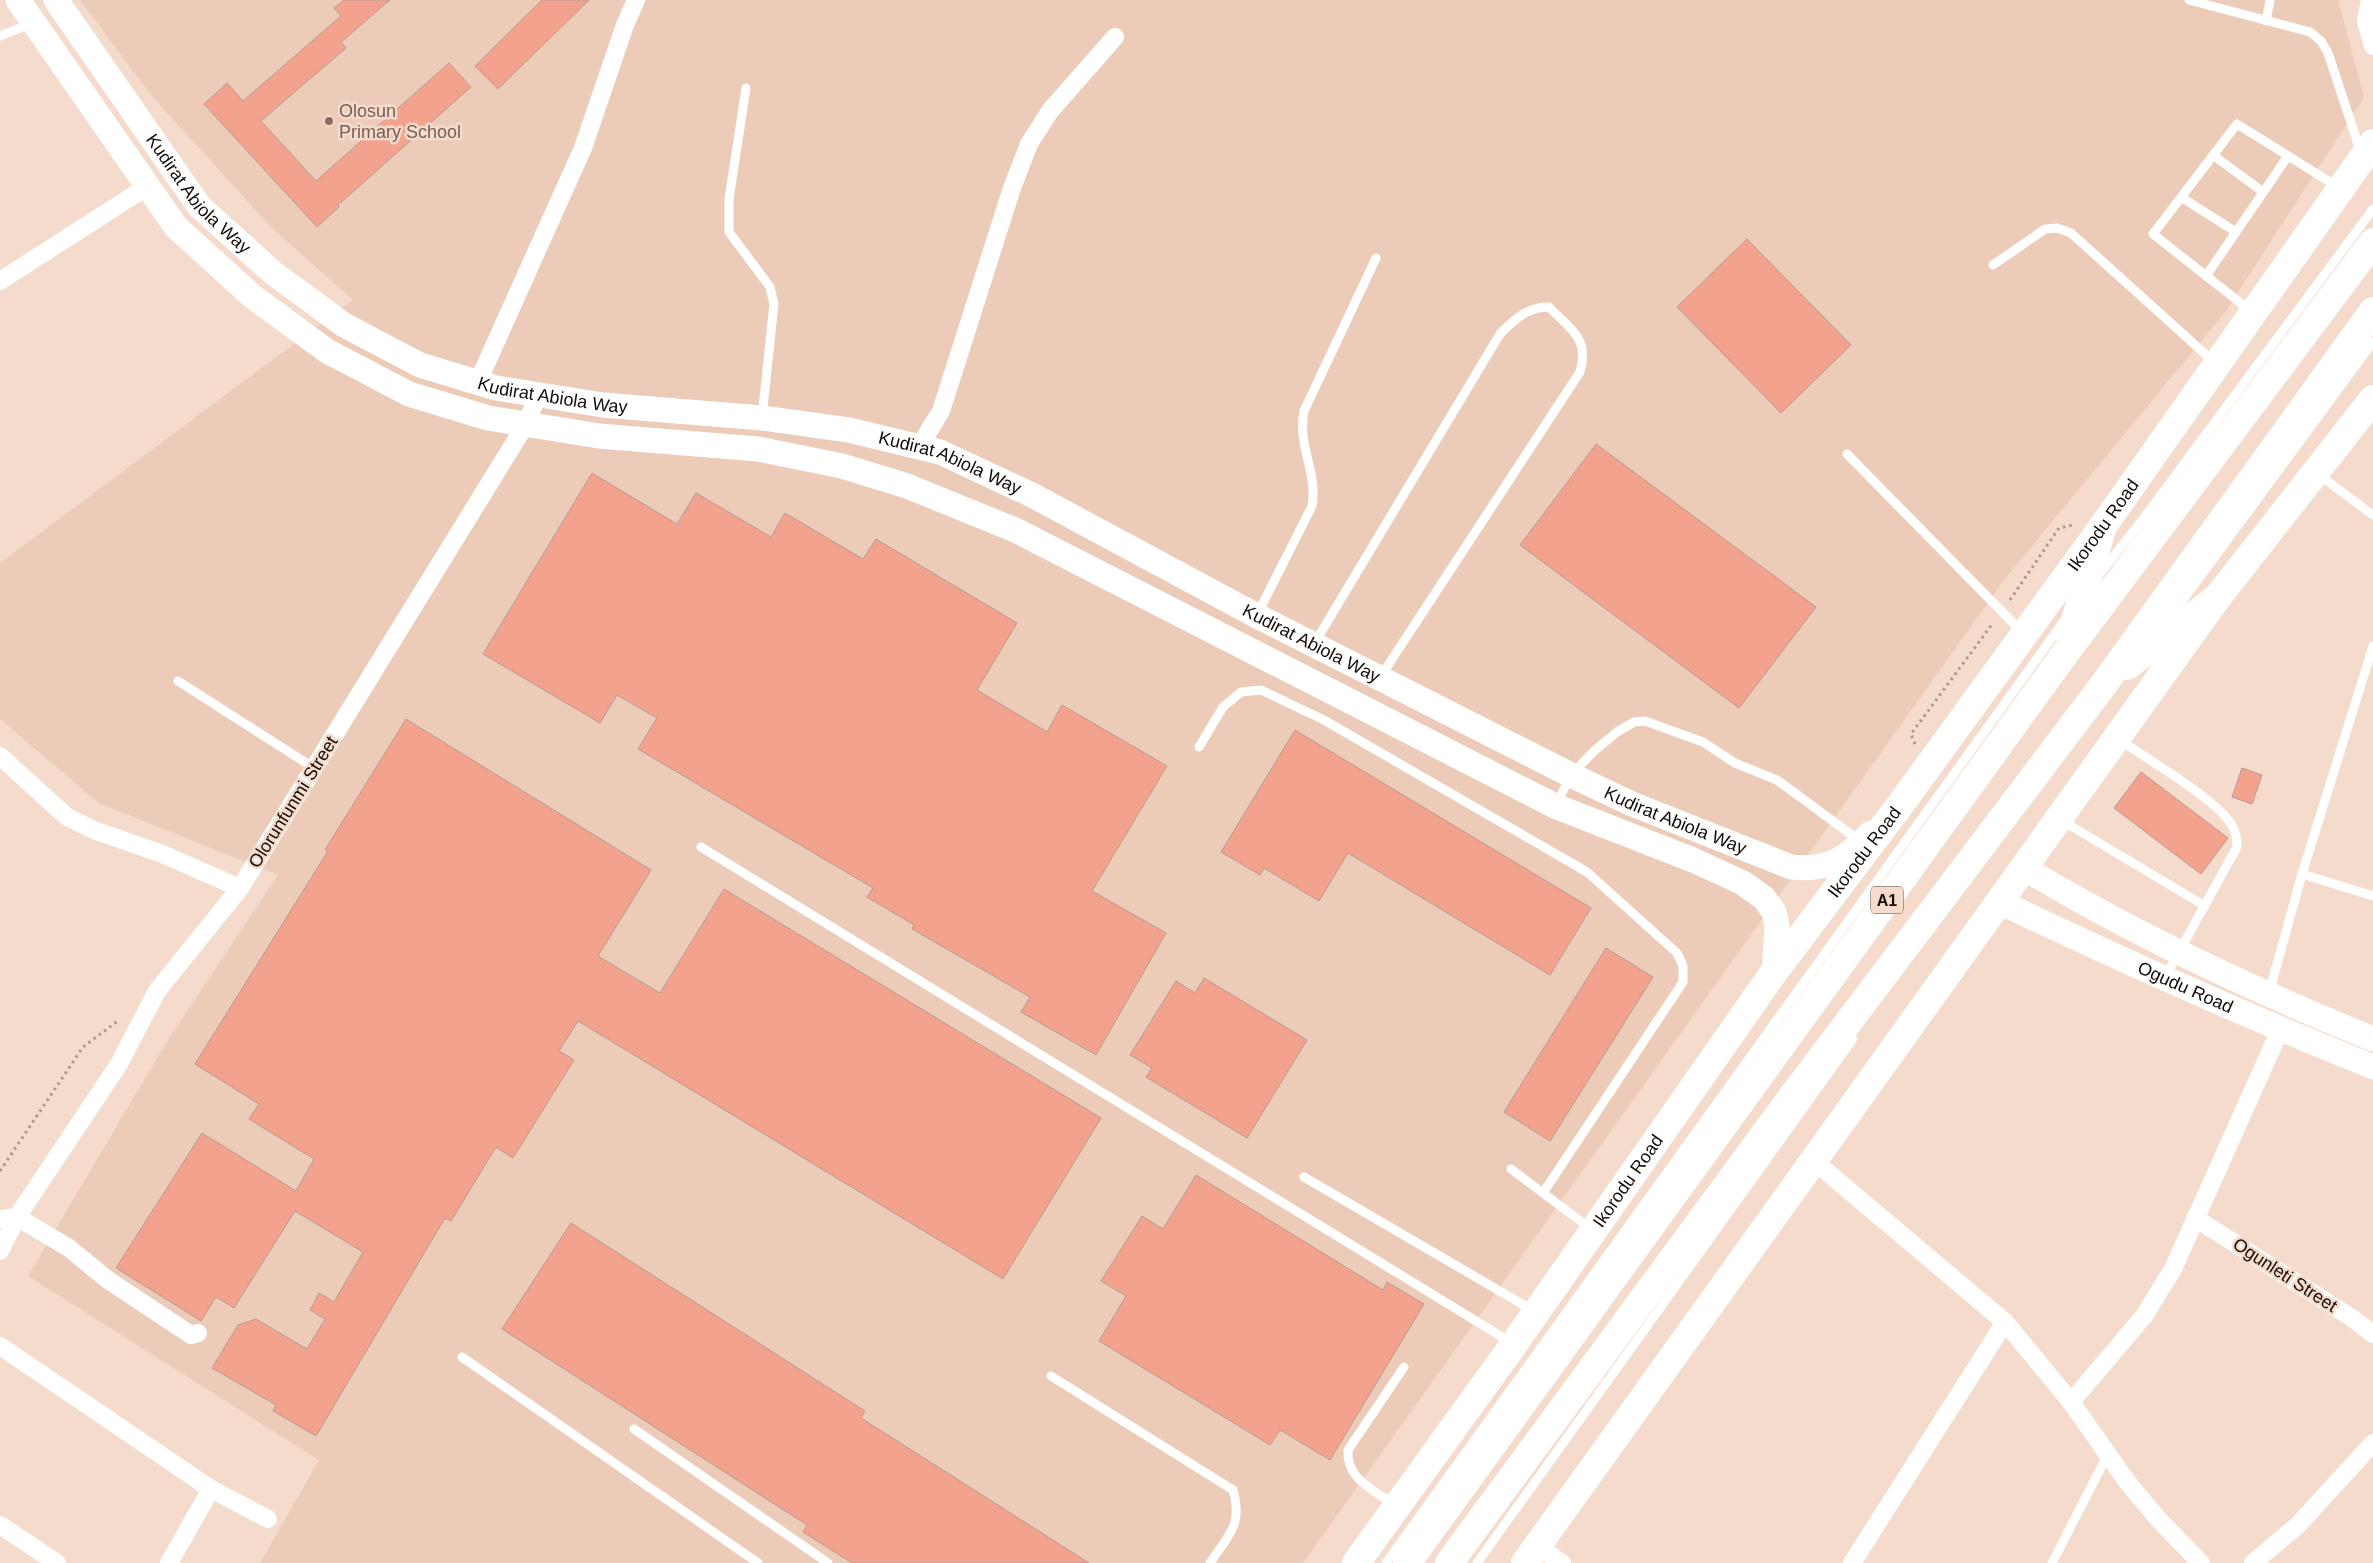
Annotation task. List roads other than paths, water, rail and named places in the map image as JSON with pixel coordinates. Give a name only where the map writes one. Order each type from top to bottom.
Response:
[{"type":"main road","name":"Kudirat Abiola Way","points":[[18,0],[176,227],[252,296],[327,351],[409,394],[488,418],[599,436],[758,449],[842,466],[907,486],[1014,530],[1556,806],[1693,860],[1743,883],[1764,898],[1774,912],[1777,926],[1774,972]]},
{"type":"main road","name":"Kudirat Abiola Way","points":[[56,0],[199,206],[272,272],[344,325],[420,365],[477,384],[538,395],[603,405],[762,418],[849,430],[940,452],[1032,494],[1257,616],[1571,776],[1641,808],[1791,867],[1813,870],[1834,863],[1862,842],[1900,805]]},
{"type":"main road","name":"Ikorodu Road","points":[[1356,1563],[1514,1344],[1774,972],[1900,805],[2103,526],[2368,150]]},
{"type":"main road","name":"A1","points":[[1407,1563],[2064,655],[2373,242]]},
{"type":"main road","name":"A1","points":[[1449,1563],[1785,1106],[2115,680],[2373,311]]},
{"type":"main road","points":[[1531,1554],[2118,739],[2217,598],[2373,398]]},
{"type":"main road","points":[[2064,655],[2103,526]]},
{"type":"main road","points":[[2115,680],[2145,653],[2217,598]]},
{"type":"main road","name":"Ogudu Road","points":[[2024,868],[2082,903],[2180,952],[2268,995],[2373,1039]]},
{"type":"main road","name":"Ogudu Road","points":[[2000,902],[2164,979],[2280,1030],[2373,1067]]},
{"type":"street","points":[[477,384],[586,139],[625,25],[636,0]]},
{"type":"street","points":[[2370,0],[2366,21],[2373,46]]},
{"type":"street","points":[[919,447],[941,411],[1012,188],[1029,144],[1050,111],[1116,37]]},
{"type":"street","points":[[0,281],[148,186]]},
{"type":"street","name":"Olorunfunmi Street","points":[[0,1251],[8,1218],[119,1064],[157,991],[240,888],[526,424],[538,395]]},
{"type":"street","points":[[0,756],[67,817],[96,831],[160,853],[240,888]]},
{"type":"street","points":[[2071,1402],[2144,1316],[2173,1269],[2280,1030]]},
{"type":"street","points":[[1814,1161],[2005,1322],[2071,1402],[2128,1483],[2161,1522],[2201,1563]]},
{"type":"street","points":[[8,1218],[69,1248],[108,1280],[191,1335],[198,1333]]},
{"type":"street","name":"Ogunleti Street","points":[[2195,1218],[2352,1318],[2373,1334]]},
{"type":"street","points":[[1852,1563],[2005,1322]]},
{"type":"street","points":[[0,1346],[211,1489],[268,1519]]},
{"type":"street","points":[[2253,1563],[2298,1525],[2373,1443]]},
{"type":"street","points":[[169,1563],[211,1489]]},
{"type":"street","points":[[0,1525],[57,1563]]},
{"type":"street","points":[[1531,1554],[1562,1563]]},
{"type":"lane","points":[[2189,0],[2310,32],[2321,41],[2328,53],[2368,150]]},
{"type":"lane","points":[[2266,21],[2270,0]]},
{"type":"lane","points":[[0,36],[34,23]]},
{"type":"lane","points":[[746,88],[729,199],[729,232],[770,287],[774,304],[762,418]]},
{"type":"lane","points":[[2253,314],[2153,234],[2238,124],[2340,189]]},
{"type":"lane","points":[[2213,156],[2263,192]]},
{"type":"lane","points":[[2206,276],[2288,156]]},
{"type":"lane","points":[[2182,197],[2236,232]]},
{"type":"lane","points":[[1386,1563],[2083,595],[2143,519],[2373,209]]},
{"type":"lane","points":[[1993,265],[2045,229],[2057,228],[2071,233],[2217,364]]},
{"type":"lane","points":[[1257,616],[1312,506],[1315,490],[1302,437],[1304,411],[1376,258]]},
{"type":"lane","points":[[1314,644],[1500,334],[1518,316],[1536,308],[1549,308],[1581,340],[1584,358],[1580,372],[1379,678]]},
{"type":"lane","points":[[2145,653],[2216,552],[2373,342]]},
{"type":"lane","points":[[1847,454],[2024,634]]},
{"type":"lane","points":[[2315,472],[2373,515]]},
{"type":"lane","points":[[2268,995],[2302,874],[2373,646]]},
{"type":"lane","points":[[178,681],[314,768]]},
{"type":"lane","points":[[1199,747],[1223,707],[1241,692],[1261,690],[1324,720],[1587,872],[1677,953],[1683,966],[1683,982],[1543,1194]]},
{"type":"lane","points":[[1556,806],[1571,776],[1617,732],[1634,722],[1645,721],[1703,742],[1735,763],[1777,780],[1862,842]]},
{"type":"lane","points":[[2118,739],[2216,807],[2231,824],[2237,840],[2237,847],[2164,979]]},
{"type":"lane","points":[[2060,819],[2205,906]]},
{"type":"lane","points":[[701,847],[1514,1344]]},
{"type":"lane","points":[[2302,874],[2373,896]]},
{"type":"lane","points":[[1477,1563],[1858,1032]]},
{"type":"lane","points":[[1511,1169],[1593,1231]]},
{"type":"lane","points":[[1304,1177],[1536,1312]]},
{"type":"lane","points":[[462,1357],[758,1563]]},
{"type":"lane","points":[[1396,1507],[1353,1474],[1347,1464],[1348,1450],[1404,1367]]},
{"type":"lane","points":[[1051,1376],[1234,1490],[1238,1506],[1237,1522],[1210,1563]]},
{"type":"lane","points":[[634,1430],[828,1563]]},
{"type":"lane","points":[[2052,1563],[2108,1454]]},
{"type":"place","name":"Olosun Primary School","points":[[329,121]]}]
